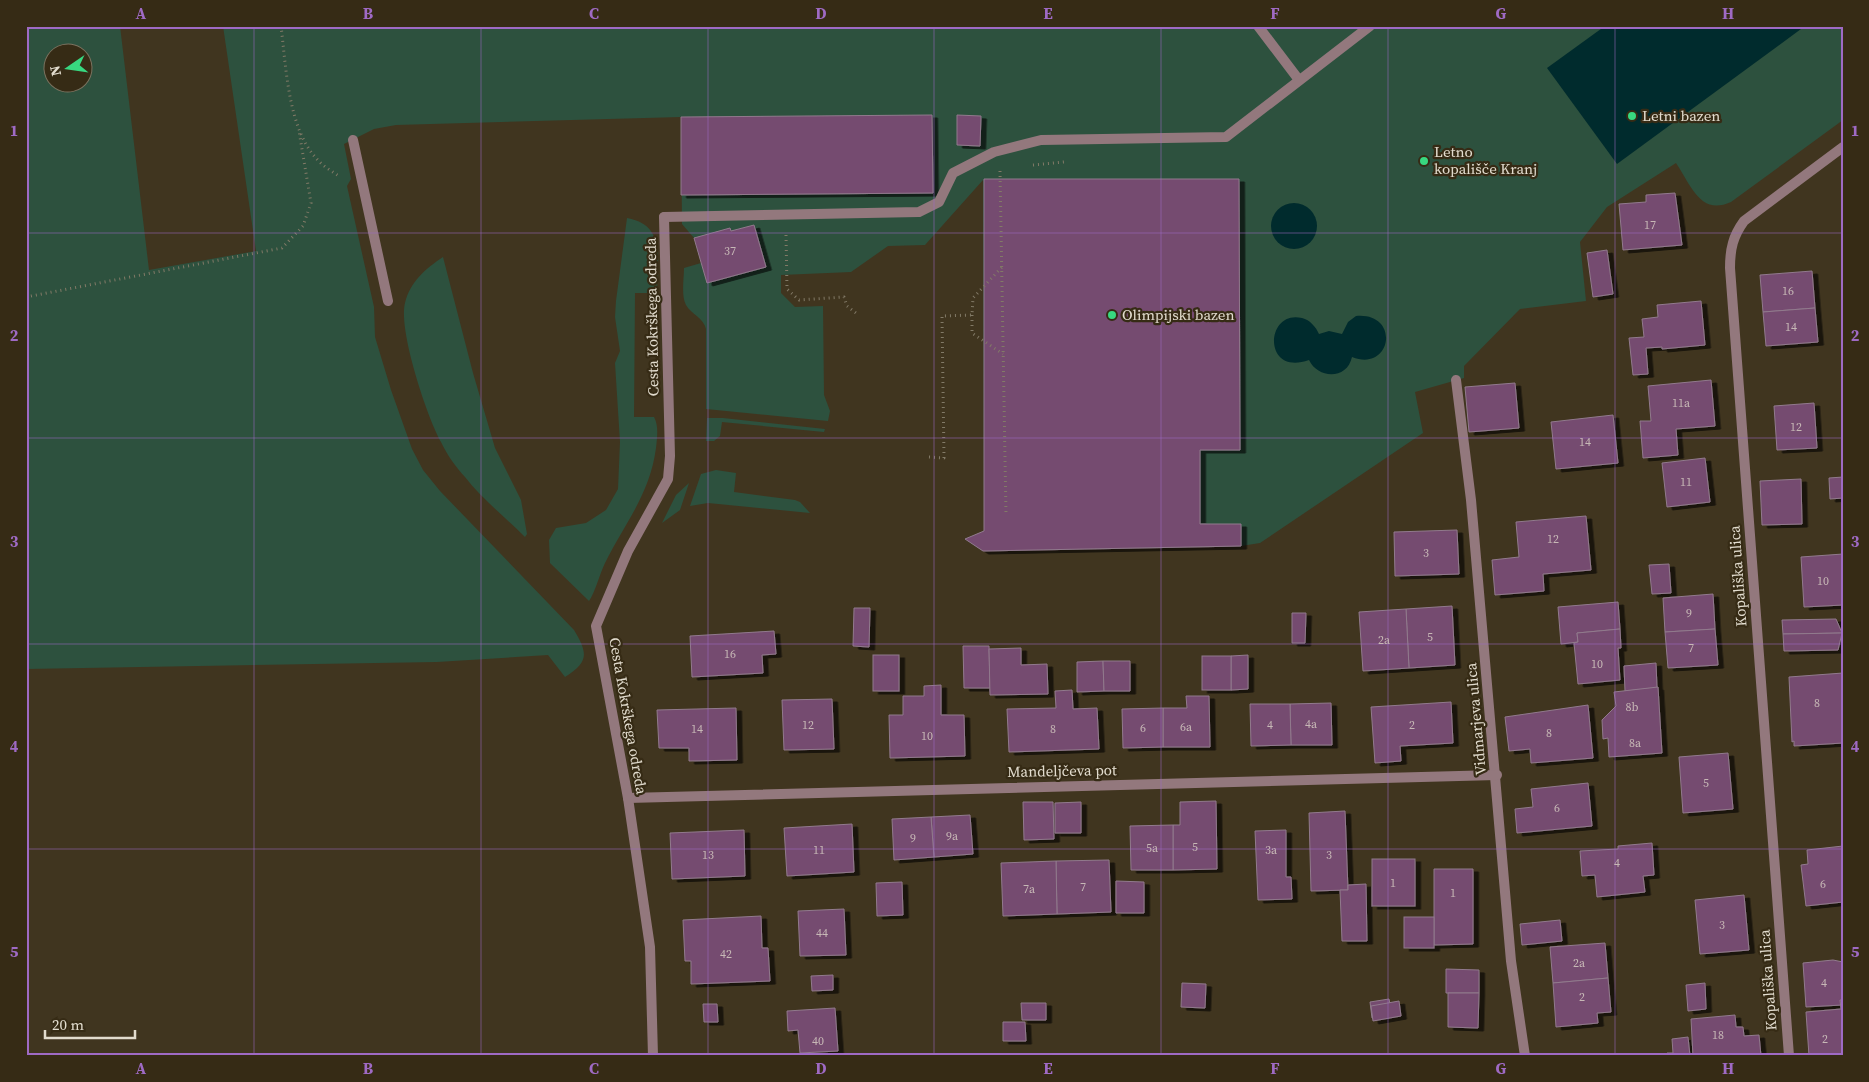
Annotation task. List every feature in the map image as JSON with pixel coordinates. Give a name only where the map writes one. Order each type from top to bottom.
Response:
[{"type":"street","points":[[1258,26],[1299,80]]},
{"type":"street","points":[[785,214],[919,212],[939,202],[953,173],[994,152],[1041,140],[1226,137],[1370,26]]},
{"type":"street","points":[[353,140],[388,301]]},
{"type":"street","name":"Kopališka ulica","points":[[1789,1056],[1730,249],[1735,233],[1744,221],[1843,147]]},
{"type":"street","name":"Cesta Kokrškega odreda","points":[[653,1056],[650,947],[628,798],[596,626],[628,551],[668,479],[670,456],[664,217],[785,214]]},
{"type":"street","name":"Vidmarjeva ulica","points":[[1456,380],[1471,500],[1497,775],[1511,961],[1525,1056]]},
{"type":"street","name":"Mandeljčeva pot","points":[[628,798],[1497,775]]},
{"type":"path","points":[[26,297],[257,255],[282,248],[303,226],[311,203],[281,26]]},
{"type":"path","points":[[299,131],[316,158],[364,196]]},
{"type":"path","points":[[1026,165],[1068,161]]},
{"type":"path","points":[[1000,166],[1006,515]]},
{"type":"path","points":[[785,214],[787,290],[799,300],[844,297],[847,306],[856,313]]},
{"type":"path","points":[[1002,266],[972,298],[972,333],[1003,354]]},
{"type":"path","points":[[929,458],[944,458],[942,316],[972,315]]},
{"type":"green space","points":[[26,26],[120,26],[149,270],[256,251],[223,26],[1843,26],[1843,120],[1731,202],[1711,205],[1704,202],[1692,189],[1676,163],[1607,207],[1580,242],[1586,301],[1520,309],[1464,366],[1464,378],[1415,392],[1423,433],[1260,543],[1241,546],[983,551],[965,539],[984,531],[983,180],[925,245],[888,246],[851,272],[781,275],[781,293],[795,307],[823,306],[824,395],[830,411],[828,421],[706,409],[706,329],[703,322],[691,311],[684,301],[684,268],[701,263],[694,238],[682,224],[681,117],[396,125],[374,129],[344,144],[351,179],[347,186],[374,307],[375,337],[412,449],[423,470],[440,491],[574,630],[584,651],[582,662],[573,672],[565,677],[548,655],[437,662],[26,669]]},
{"type":"green space","points":[[627,218],[639,222],[648,228],[654,236],[657,245],[657,290],[655,293],[635,293],[634,417],[654,417],[657,428],[657,440],[653,465],[648,480],[636,508],[605,563],[589,601],[550,563],[549,540],[556,528],[586,523],[606,510],[618,489],[620,442],[615,363],[620,351],[615,317]]},
{"type":"green space","points":[[443,257],[473,373],[495,448],[521,500],[527,534],[525,537],[479,493],[449,456],[428,414],[415,373],[406,333],[405,303],[414,282],[430,266]]},
{"type":"green space","points":[[707,418],[825,429],[824,432],[722,422],[720,436],[714,441],[706,441]]},
{"type":"green space","points":[[716,470],[736,473],[734,492],[795,500],[800,502],[810,513],[708,503],[690,506],[701,474]]},
{"type":"green space","points":[[689,483],[680,510],[662,523],[676,495]]},
{"type":"water","name":"Letni bazen","points":[[1605,26],[1799,26],[1801,29],[1617,164],[1547,68]]},
{"type":"water","points":[[1289,203],[1299,203],[1313,213],[1317,226],[1313,239],[1307,245],[1299,249],[1289,249],[1275,239],[1271,231],[1271,221],[1281,207]]},
{"type":"water","points":[[1356,316],[1370,317],[1380,323],[1385,331],[1386,341],[1383,350],[1376,357],[1366,360],[1352,357],[1349,365],[1344,370],[1332,374],[1319,371],[1309,360],[1294,363],[1283,359],[1276,352],[1274,342],[1276,332],[1281,323],[1290,318],[1308,320],[1319,334],[1329,331],[1342,334],[1348,322]]},
{"type":"building","points":[[932,115],[933,193],[681,195],[681,117]]},
{"type":"building","points":[[957,115],[981,116],[980,146],[957,145]]},
{"type":"building","name":"Olimpijski bazen","points":[[984,179],[1239,179],[1240,450],[1200,450],[1200,524],[1241,524],[1241,546],[983,551],[965,539],[984,531]]},
{"type":"building","points":[[1675,193],[1682,245],[1623,250],[1619,204],[1646,202],[1646,195]]},
{"type":"building","points":[[754,225],[766,267],[707,283],[694,238],[730,228],[731,231]]},
{"type":"building","points":[[1607,250],[1613,294],[1593,297],[1587,253]]},
{"type":"building","points":[[1812,271],[1815,308],[1763,312],[1760,275]]},
{"type":"building","points":[[1701,301],[1705,345],[1662,349],[1662,347],[1646,348],[1648,374],[1633,375],[1629,338],[1644,337],[1642,319],[1658,317],[1657,305]]},
{"type":"building","points":[[1815,308],[1818,342],[1766,346],[1763,312]]},
{"type":"building","points":[[1711,380],[1715,426],[1676,429],[1678,455],[1643,458],[1640,421],[1651,421],[1648,386]]},
{"type":"building","points":[[1515,383],[1519,428],[1469,432],[1465,387]]},
{"type":"building","points":[[1814,403],[1817,448],[1777,450],[1774,406]]},
{"type":"building","points":[[1613,415],[1618,463],[1556,469],[1551,422]]},
{"type":"building","points":[[1705,458],[1710,502],[1667,507],[1662,463]]},
{"type":"building","points":[[1843,477],[1843,498],[1830,499],[1829,478]]},
{"type":"building","points":[[1801,479],[1802,524],[1762,525],[1760,481]]},
{"type":"building","points":[[1586,516],[1591,570],[1543,574],[1544,591],[1495,595],[1492,560],[1519,557],[1516,522]]},
{"type":"building","points":[[1457,530],[1459,574],[1395,576],[1394,532]]},
{"type":"building","points":[[1843,554],[1843,605],[1804,607],[1801,557]]},
{"type":"building","points":[[1669,564],[1671,593],[1652,594],[1649,565]]},
{"type":"building","points":[[1713,594],[1715,629],[1665,632],[1663,598]]},
{"type":"building","points":[[1618,602],[1620,629],[1577,633],[1578,642],[1561,644],[1558,607]]},
{"type":"building","points":[[1452,606],[1455,665],[1409,668],[1406,609]]},
{"type":"building","points":[[854,608],[870,608],[869,647],[853,646]]},
{"type":"building","points":[[1406,609],[1409,668],[1363,671],[1359,612]]},
{"type":"building","points":[[1292,613],[1306,613],[1305,643],[1292,643]]},
{"type":"building","points":[[1836,619],[1842,633],[1783,634],[1782,620]]},
{"type":"building","points":[[1620,629],[1621,648],[1618,648],[1620,680],[1578,684],[1574,643],[1578,642],[1577,633]]},
{"type":"building","points":[[1715,629],[1718,665],[1668,668],[1665,632]]},
{"type":"building","points":[[774,631],[776,654],[762,655],[763,673],[692,677],[690,636]]},
{"type":"building","points":[[1842,633],[1838,650],[1784,651],[1783,634]]},
{"type":"building","points":[[963,646],[989,646],[990,688],[964,688]]},
{"type":"building","points":[[1021,648],[1021,665],[1047,664],[1048,694],[990,695],[989,649]]},
{"type":"building","points":[[873,655],[899,655],[899,691],[873,691]]},
{"type":"building","points":[[1248,655],[1248,689],[1231,690],[1231,656]]},
{"type":"building","points":[[1202,656],[1231,656],[1231,690],[1202,690]]},
{"type":"building","points":[[1103,661],[1104,691],[1077,692],[1077,662]]},
{"type":"building","points":[[1103,661],[1130,661],[1130,691],[1104,691]]},
{"type":"building","points":[[1656,663],[1657,688],[1625,691],[1624,666]]},
{"type":"building","points":[[1843,673],[1843,743],[1794,746],[1794,741],[1792,742],[1789,677]]},
{"type":"building","points":[[941,685],[941,715],[964,715],[965,756],[890,758],[889,715],[903,715],[903,696],[924,696],[924,686]]},
{"type":"building","points":[[1658,687],[1662,753],[1609,757],[1608,738],[1603,739],[1602,720],[1616,706],[1614,692]]},
{"type":"building","points":[[1072,690],[1073,709],[1097,708],[1099,749],[1009,752],[1007,709],[1056,708],[1055,691]]},
{"type":"building","points":[[1186,696],[1209,696],[1210,747],[1163,747],[1163,708],[1187,708]]},
{"type":"building","points":[[832,699],[834,749],[784,750],[782,700]]},
{"type":"building","points":[[1451,702],[1453,743],[1400,746],[1401,761],[1375,763],[1371,707]]},
{"type":"building","points":[[1331,703],[1332,745],[1291,745],[1290,704]]},
{"type":"building","points":[[1250,704],[1290,704],[1291,745],[1251,746]]},
{"type":"building","points":[[1588,705],[1593,758],[1531,763],[1530,749],[1509,751],[1505,717]]},
{"type":"building","points":[[736,708],[737,760],[689,761],[689,748],[659,748],[657,710]]},
{"type":"building","points":[[1163,708],[1163,747],[1123,748],[1122,709]]},
{"type":"building","points":[[1728,753],[1733,809],[1683,813],[1679,757]]},
{"type":"building","points":[[1588,783],[1592,826],[1517,833],[1515,809],[1533,807],[1531,789]]},
{"type":"building","points":[[1216,801],[1217,869],[1173,870],[1173,825],[1180,825],[1180,802]]},
{"type":"building","points":[[1023,802],[1053,802],[1054,839],[1024,840]]},
{"type":"building","points":[[1081,802],[1081,833],[1055,833],[1055,803]]},
{"type":"building","points":[[1345,811],[1348,890],[1311,891],[1309,813]]},
{"type":"building","points":[[970,815],[973,854],[934,857],[931,817]]},
{"type":"building","points":[[931,817],[934,857],[894,860],[892,819]]},
{"type":"building","points":[[852,824],[854,872],[787,876],[784,828]]},
{"type":"building","points":[[1173,825],[1173,870],[1131,870],[1130,826]]},
{"type":"building","points":[[744,830],[745,876],[672,879],[670,833]]},
{"type":"building","points":[[1286,830],[1286,877],[1291,877],[1292,899],[1258,900],[1255,831]]},
{"type":"building","points":[[1652,843],[1654,875],[1643,876],[1645,892],[1597,897],[1595,875],[1582,876],[1580,851],[1618,849],[1618,846]]},
{"type":"building","points":[[1843,846],[1843,902],[1806,906],[1801,865],[1808,864],[1807,850]]},
{"type":"building","points":[[1372,859],[1415,859],[1415,906],[1372,906]]},
{"type":"building","points":[[1109,860],[1111,912],[1057,914],[1056,861]]},
{"type":"building","points":[[1056,861],[1057,914],[1003,916],[1001,863]]},
{"type":"building","points":[[1434,869],[1473,869],[1473,944],[1434,945]]},
{"type":"building","points":[[1116,881],[1144,882],[1144,913],[1116,913]]},
{"type":"building","points":[[902,882],[903,915],[877,916],[876,883]]},
{"type":"building","points":[[1366,884],[1367,941],[1342,941],[1340,890],[1348,890],[1348,885]]},
{"type":"building","points":[[1744,895],[1749,950],[1700,954],[1695,900]]},
{"type":"building","points":[[844,909],[846,955],[800,956],[798,911]]},
{"type":"building","points":[[761,916],[762,948],[768,948],[770,981],[691,984],[691,961],[685,961],[683,920]]},
{"type":"building","points":[[1404,917],[1434,917],[1434,948],[1404,948]]},
{"type":"building","points":[[1560,920],[1562,941],[1522,945],[1520,924]]},
{"type":"building","points":[[1605,943],[1608,978],[1553,983],[1550,947]]},
{"type":"building","points":[[1833,960],[1843,962],[1842,1005],[1806,1007],[1803,963]]},
{"type":"building","points":[[1446,969],[1479,970],[1479,993],[1446,993]]},
{"type":"building","points":[[833,975],[833,990],[812,991],[811,976]]},
{"type":"building","points":[[1608,978],[1611,1012],[1597,1013],[1598,1023],[1556,1027],[1553,983]]},
{"type":"building","points":[[1182,983],[1206,984],[1205,1008],[1181,1007]]},
{"type":"building","points":[[1705,983],[1706,1009],[1688,1011],[1686,985]]},
{"type":"building","points":[[1448,993],[1479,993],[1478,1028],[1448,1027]]},
{"type":"building","points":[[1389,999],[1392,1015],[1372,1018],[1370,1002]]},
{"type":"building","points":[[1840,1000],[1843,1000],[1843,1054],[1809,1056],[1806,1012],[1841,1009]]},
{"type":"building","points":[[1399,1001],[1401,1016],[1373,1021],[1371,1006]]},
{"type":"building","points":[[1021,1003],[1046,1003],[1046,1020],[1022,1020]]},
{"type":"building","points":[[703,1004],[717,1004],[718,1022],[704,1022]]},
{"type":"building","points":[[835,1008],[838,1051],[800,1053],[798,1030],[788,1031],[787,1011]]},
{"type":"building","points":[[1735,1015],[1736,1027],[1743,1027],[1744,1036],[1759,1035],[1761,1056],[1693,1056],[1691,1019]]},
{"type":"building","points":[[1003,1022],[1025,1022],[1026,1041],[1003,1041]]},
{"type":"building","points":[[1688,1037],[1690,1056],[1668,1056],[1667,1053],[1673,1053],[1672,1039]]},
{"type":"place","name":"Letni bazen","points":[[1632,116]]},
{"type":"place","name":"Letno kopališče Kranj","points":[[1424,161]]},
{"type":"place","name":"Olimpijski bazen","points":[[1112,315]]}]
